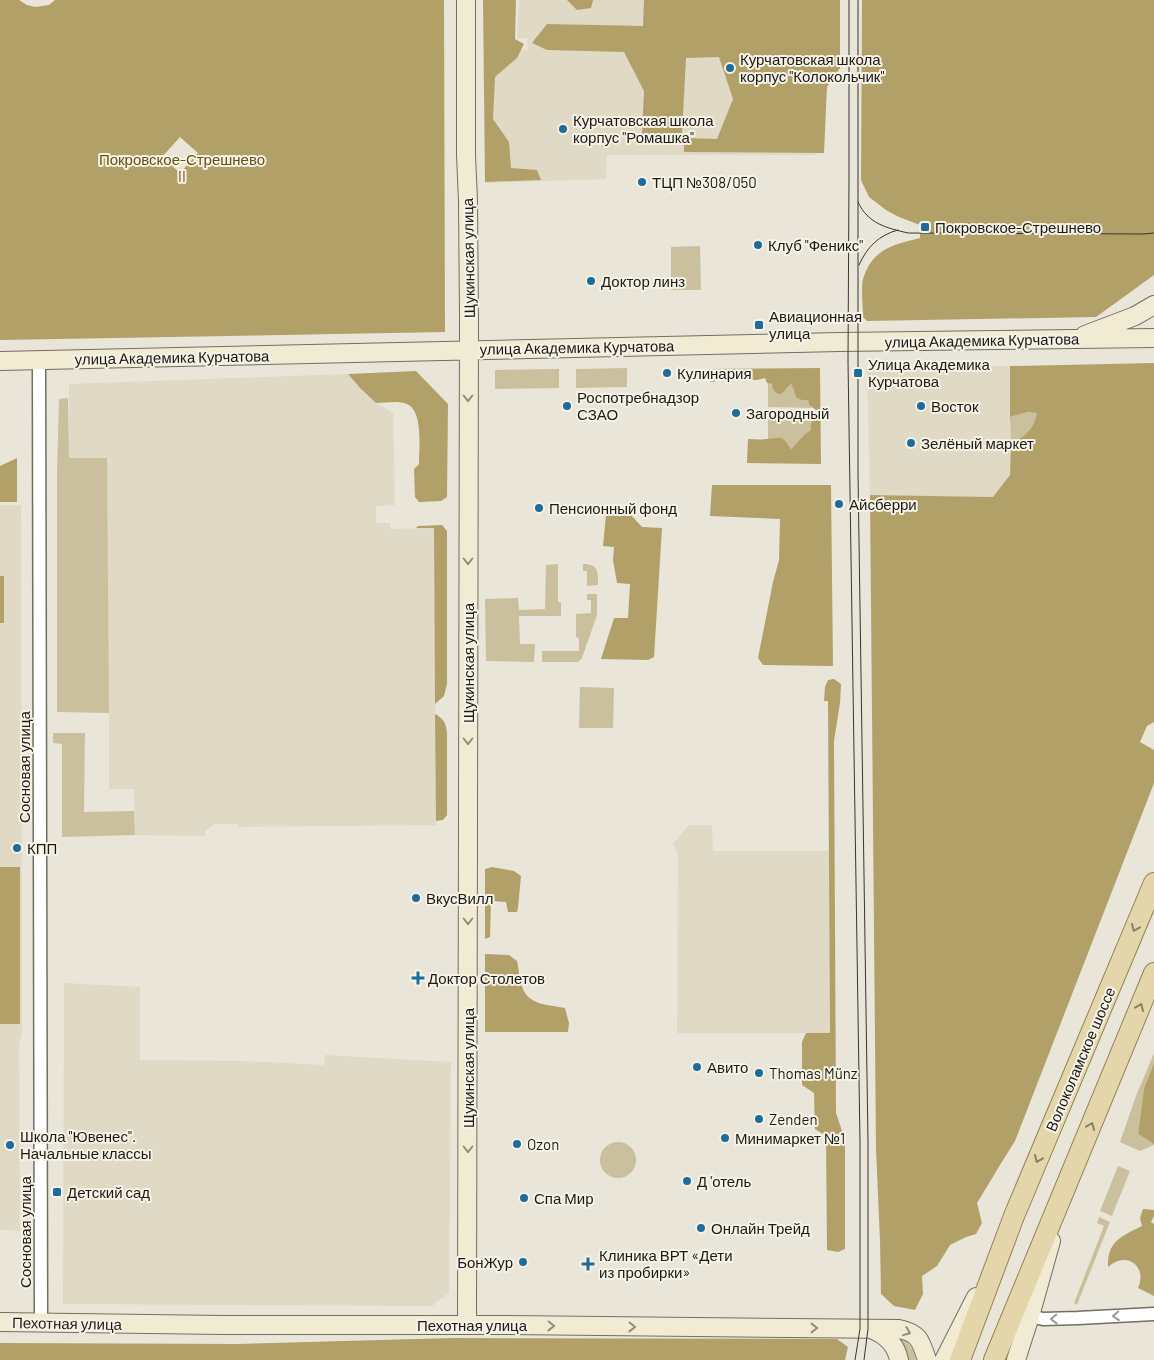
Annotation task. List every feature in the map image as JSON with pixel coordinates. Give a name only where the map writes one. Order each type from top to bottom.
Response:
[{"type":"main road","name":"Щукинская улица","points":[[466,0],[469,350],[468,1326]]},
{"type":"main road","points":[[1073,339],[1135,316],[1154,305]]},
{"type":"main road","name":"улица Академика Курчатова","points":[[0,361],[839,342],[1154,338]]},
{"type":"main road","name":"Волоколамское шоссе","points":[[960,1360],[1006,1236],[1154,883]]},
{"type":"main road","points":[[994,1360],[1154,973]]},
{"type":"main road","points":[[1016,1360],[1066,1187]]},
{"type":"main road","name":"Волоколамское шоссе","points":[[944,1360],[1006,1236]]},
{"type":"main road","name":"Пехотная улица","points":[[0,1322],[899,1329],[910,1331],[918,1338],[924,1348],[927,1360]]},
{"type":"main road","points":[[871,1328],[883,1334],[891,1342],[898,1354],[899,1360]]},
{"type":"street","name":"Сосновая улица","points":[[39,360],[41,1323]]},
{"type":"street","points":[[1030,1316],[1052,1319],[1154,1314]]},
{"type":"shaded area","name":"Покровское-Стрешнево II","points":[[0,0],[19,0],[35,7],[49,5],[55,0],[444,0],[445,332],[0,340]],"holes":[[[180,137],[198,153],[180,173],[162,157]]]},
{"type":"shaded area","points":[[483,0],[516,0],[515,39],[524,44],[517,58],[495,77],[493,119],[509,142],[511,168],[537,170],[541,180],[485,182]]},
{"type":"shaded area","points":[[519,0],[817,0],[817,155],[607,155],[606,179],[486,183],[486,51],[528,50],[527,38],[517,38]]},
{"type":"shaded area","points":[[567,0],[593,0],[591,8],[577,10]]},
{"type":"shaded area","points":[[644,0],[840,0],[840,68],[827,87],[824,153],[684,152],[684,138],[717,139],[733,99],[719,57],[686,58],[682,134],[642,134],[644,91],[624,52],[547,50],[532,43],[547,24],[643,26]]},
{"type":"shaded area","points":[[862,0],[1154,0],[1154,275],[1096,317],[867,321],[863,317],[862,292],[863,279],[867,269],[878,254],[893,246],[920,238],[920,225],[886,210],[869,197],[861,180]]},
{"type":"shaded area","points":[[700,246],[701,290],[671,290],[671,247]]},
{"type":"shaded area","points":[[1154,363],[1154,722],[1147,726],[1140,742],[1154,750],[1154,783],[1015,1141],[977,1203],[982,1223],[976,1234],[950,1245],[937,1266],[922,1276],[923,1294],[915,1310],[894,1306],[881,1294],[876,1148],[870,495],[993,497],[1010,475],[1011,444],[1028,432],[1037,413],[1028,412],[1010,417],[1010,366]]},
{"type":"shaded area","points":[[1010,366],[1011,476],[993,497],[870,495],[867,368]]},
{"type":"shaded area","points":[[627,368],[627,387],[576,388],[576,369]]},
{"type":"shaded area","points":[[820,368],[821,464],[747,463],[748,439],[781,438],[791,449],[811,430],[811,423],[819,412],[809,405],[808,400],[797,398],[791,384],[781,394],[776,393],[772,384],[767,383],[765,378],[757,380],[724,377],[713,382],[705,377],[708,369]]},
{"type":"shaded area","points":[[559,369],[559,388],[495,389],[495,370]]},
{"type":"shaded area","points":[[416,371],[448,404],[447,497],[441,501],[419,502],[415,497],[414,469],[419,464],[420,438],[415,412],[404,403],[376,403],[348,374]]},
{"type":"shaded area","points":[[348,374],[376,403],[393,413],[395,505],[376,506],[376,523],[390,523],[391,529],[434,528],[436,825],[238,827],[238,824],[214,824],[205,831],[205,836],[135,835],[134,789],[109,789],[109,713],[69,459],[69,384]]},
{"type":"shaded area","points":[[768,383],[785,390],[791,384],[793,390],[804,400],[808,400],[812,408],[768,407]]},
{"type":"shaded area","points":[[68,398],[69,458],[107,458],[109,713],[57,712],[57,470],[59,399]]},
{"type":"shaded area","points":[[1028,412],[1037,413],[1031,429],[1011,444],[1010,417]]},
{"type":"shaded area","points":[[768,419],[813,419],[811,430],[791,449],[788,445],[768,439]]},
{"type":"shaded area","points":[[17,458],[17,502],[0,502],[0,466]]},
{"type":"shaded area","points":[[712,485],[831,485],[833,666],[763,665],[758,658],[779,560],[780,519],[710,516]]},
{"type":"shaded area","points":[[0,505],[21,505],[22,1032],[19,1045],[20,1231],[0,1230]]},
{"type":"shaded area","points":[[606,515],[631,515],[642,527],[662,528],[654,657],[648,660],[601,659],[614,618],[628,618],[630,584],[617,583],[613,560],[614,547],[603,546]]},
{"type":"shaded area","points":[[442,525],[447,531],[447,684],[444,696],[435,704],[434,528],[416,528],[418,526]]},
{"type":"shaded area","points":[[558,564],[558,602],[561,602],[561,616],[519,616],[520,644],[535,644],[534,662],[486,661],[485,599],[518,598],[519,610],[545,609],[546,565]]},
{"type":"shaded area","points":[[583,564],[595,567],[598,585],[587,586],[587,571],[583,571]]},
{"type":"shaded area","points":[[0,576],[4,576],[4,623],[0,623]]},
{"type":"shaded area","points":[[587,594],[597,594],[597,615],[582,658],[578,662],[542,662],[542,651],[579,651],[579,638],[576,637],[576,614],[591,613],[591,600],[587,600]]},
{"type":"shaded area","points":[[834,679],[841,684],[834,741],[836,1113],[845,1140],[845,1249],[838,1252],[827,1250],[826,1136],[815,1129],[814,1093],[802,1085],[802,1042],[806,1033],[830,1033],[828,701],[824,701],[825,687],[828,680]]},
{"type":"shaded area","points":[[580,687],[614,688],[613,728],[579,728]]},
{"type":"shaded area","points":[[435,714],[444,722],[447,733],[447,815],[443,820],[436,821]]},
{"type":"shaded area","points":[[53,733],[85,733],[84,812],[134,811],[135,835],[62,837],[62,744],[53,743]]},
{"type":"shaded area","points":[[689,825],[712,825],[713,851],[829,851],[830,1033],[677,1033],[678,854],[673,844]]},
{"type":"shaded area","points":[[0,867],[20,867],[20,1024],[0,1024]]},
{"type":"shaded area","points":[[492,867],[514,871],[521,876],[518,908],[517,912],[508,912],[506,902],[491,901],[490,937],[485,939],[485,869]]},
{"type":"shaded area","points":[[485,954],[509,955],[517,961],[521,982],[526,994],[535,1001],[565,1008],[569,1023],[568,1032],[485,1032]]},
{"type":"shaded area","points":[[64,983],[140,987],[140,1060],[242,1061],[324,1065],[325,1055],[451,1062],[449,1293],[432,1306],[63,1304]]},
{"type":"shaded area","points":[[1154,1053],[1154,1063],[1144,1088],[1138,1134],[1154,1145],[1140,1151],[1120,1142]]},
{"type":"shaded area","points":[[1154,1063],[1154,1144],[1138,1134],[1144,1088]]},
{"type":"shaded area","points":[[618,1142],[630,1148],[636,1160],[630,1172],[618,1178],[606,1172],[600,1160],[606,1148]]},
{"type":"shaded area","points":[[1118,1166],[1130,1171],[1112,1216],[1100,1211]]},
{"type":"shaded area","points":[[1143,1209],[1154,1210],[1151,1222],[1154,1224],[1154,1296],[1138,1288],[1140,1273],[1134,1263],[1122,1260],[1108,1267],[1110,1251],[1117,1240],[1142,1226],[1140,1218]]},
{"type":"shaded area","points":[[1099,1217],[1110,1222],[1077,1305],[1074,1303],[1104,1226],[1097,1223]]},
{"type":"shaded area","points":[[453,1338],[837,1339],[848,1347],[845,1360],[0,1360],[0,1343],[238,1344]]},
{"type":"shaded area","points":[[900,1339],[911,1347],[916,1360],[908,1360]]},
{"type":"tram line","points":[[849,0],[848,361],[860,1143],[860,1329],[855,1360]]},
{"type":"tram line","points":[[858,0],[858,473],[868,1143],[868,1329],[864,1360]]},
{"type":"tram line","points":[[858,202],[867,215],[879,224],[908,233],[1154,233]]},
{"type":"tram line","points":[[859,265],[874,243],[885,235],[898,230]]},
{"type":"place","name":"Курчатовская школа корпус \"Колокольчик\"","points":[[730,68]]},
{"type":"place","name":"Курчатовская школа корпус \"Ромашка\"","points":[[563,129]]},
{"type":"place","name":"ТЦП №308/050","points":[[642,182]]},
{"type":"place","name":"Покровское-Стрешнево","points":[[925,227]]},
{"type":"place","name":"Клуб \"Феникс\"","points":[[758,245]]},
{"type":"place","name":"Доктор линз","points":[[591,281]]},
{"type":"place","name":"Авиационная улица","points":[[759,325]]},
{"type":"place","name":"Кулинария","points":[[667,373]]},
{"type":"place","name":"Улица Академика Курчатова","points":[[858,373]]},
{"type":"place","name":"Роспотребнадзор СЗАО","points":[[567,406]]},
{"type":"place","name":"Восток","points":[[921,406]]},
{"type":"place","name":"Загородный","points":[[736,413]]},
{"type":"place","name":"Зелёный маркет","points":[[911,443]]},
{"type":"place","name":"Айсберри","points":[[839,504]]},
{"type":"place","name":"Пенсионный фонд","points":[[539,508]]},
{"type":"place","name":"КПП","points":[[17,848]]},
{"type":"place","name":"ВкусВилл","points":[[416,898]]},
{"type":"place","name":"Доктор Столетов","points":[[418,978]]},
{"type":"place","name":"Авито","points":[[697,1067]]},
{"type":"place","name":"Thomas Münz","points":[[759,1073]]},
{"type":"place","name":"Zenden","points":[[759,1119]]},
{"type":"place","name":"Минимаркет №1","points":[[725,1138]]},
{"type":"place","name":"Ozon","points":[[517,1144]]},
{"type":"place","name":"Школа \"Ювенес\". Начальные классы","points":[[10,1145]]},
{"type":"place","name":"Д 'отель","points":[[687,1181]]},
{"type":"place","name":"Детский сад","points":[[57,1192]]},
{"type":"place","name":"Спа Мир","points":[[524,1198]]},
{"type":"place","name":"Онлайн Трейд","points":[[701,1228]]},
{"type":"place","name":"БонЖур","points":[[523,1262]]},
{"type":"place","name":"Клиника ВРТ «Дети из пробирки»","points":[[588,1264]]}]
